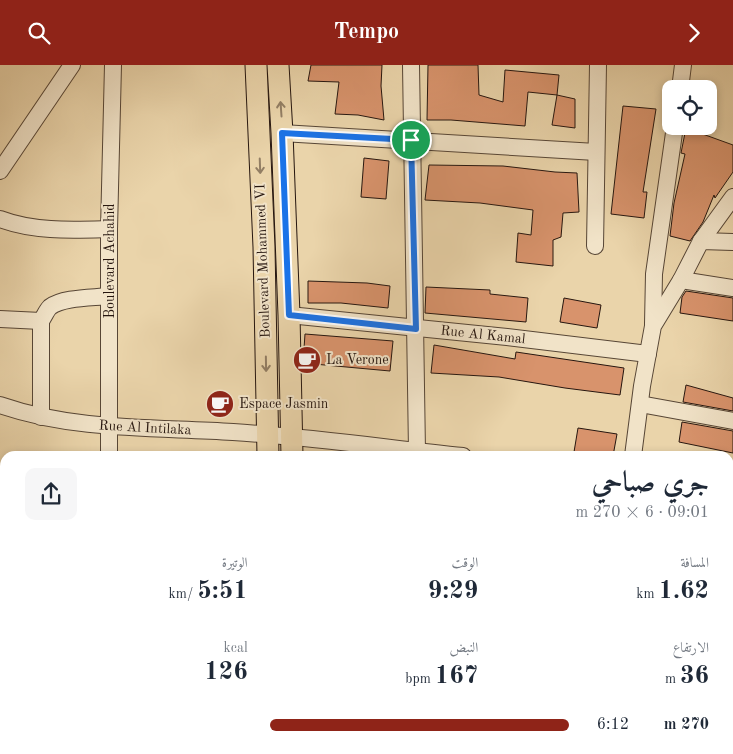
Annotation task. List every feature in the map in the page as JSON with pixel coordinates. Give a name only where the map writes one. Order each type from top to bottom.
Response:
[{"type":"main road","name":"Boulevard Mohammed VI","points":[[256,65],[264,247],[268,451]]},
{"type":"main road","name":"Boulevard Mohammed VI","points":[[278,65],[289,315],[292,447]]},
{"type":"street","points":[[0,171],[72,65]]},
{"type":"street","name":"Boulevard Achahid","points":[[108,451],[109,229],[113,65]]},
{"type":"street","points":[[411,65],[417,451]]},
{"type":"street","points":[[595,246],[598,65]]},
{"type":"street","points":[[681,80],[683,65]]},
{"type":"street","points":[[282,133],[596,152]]},
{"type":"street","points":[[634,451],[653,326],[654,273],[674,135]]},
{"type":"street","points":[[653,326],[681,280],[701,241],[733,197]]},
{"type":"street","points":[[0,219],[22,225],[71,230],[109,229]]},
{"type":"street","points":[[701,241],[733,242]]},
{"type":"street","points":[[681,280],[733,288]]},
{"type":"street","points":[[41,417],[41,321],[50,308],[60,302],[110,297]]},
{"type":"street","name":"Rue Al Kamal","points":[[289,315],[507,337],[648,354]]},
{"type":"street","points":[[0,319],[41,321]]},
{"type":"street","name":"Rue Al Intilaka","points":[[0,405],[41,417],[108,426],[268,435],[292,447],[417,451]]},
{"type":"street","points":[[640,405],[733,421]]},
{"type":"building","points":[[311,65],[382,65],[381,86],[384,120],[358,115],[335,114],[339,82],[308,81]]},
{"type":"building","points":[[428,65],[478,65],[479,95],[503,102],[505,70],[559,75],[557,95],[528,92],[525,126],[427,120]]},
{"type":"building","points":[[557,95],[575,99],[575,128],[552,125]]},
{"type":"building","points":[[623,106],[656,109],[643,192],[647,192],[644,218],[611,214]]},
{"type":"building","points":[[685,135],[705,135],[733,145],[733,172],[715,198],[714,195],[703,222],[690,241],[670,236],[674,203],[685,154],[681,153]]},
{"type":"building","points":[[364,158],[389,161],[386,199],[361,197]]},
{"type":"building","points":[[429,165],[503,166],[577,173],[579,212],[563,213],[561,237],[553,240],[553,266],[516,262],[518,233],[531,235],[533,210],[480,203],[425,200]]},
{"type":"building","points":[[308,281],[367,283],[390,286],[388,308],[341,303],[308,303]]},
{"type":"building","points":[[426,287],[490,290],[490,294],[528,298],[526,322],[425,313]]},
{"type":"building","points":[[686,291],[733,298],[733,321],[680,313],[682,297]]},
{"type":"building","points":[[564,298],[601,305],[597,328],[560,322]]},
{"type":"building","points":[[305,334],[393,341],[390,371],[303,363]]},
{"type":"building","points":[[434,345],[515,359],[516,352],[624,368],[620,395],[499,377],[431,373]]},
{"type":"building","points":[[686,385],[733,398],[733,411],[683,402]]},
{"type":"building","points":[[682,422],[733,431],[733,451],[723,451],[679,442]]},
{"type":"building","points":[[578,428],[617,434],[614,451],[574,451]]},
{"type":"place","name":"La Verone","points":[[307,360]]},
{"type":"place","name":"Espace Jasmin","points":[[220,404]]},
{"type":"route","points":[[282,133],[411,140],[416,329],[289,315],[282,133]]}]
